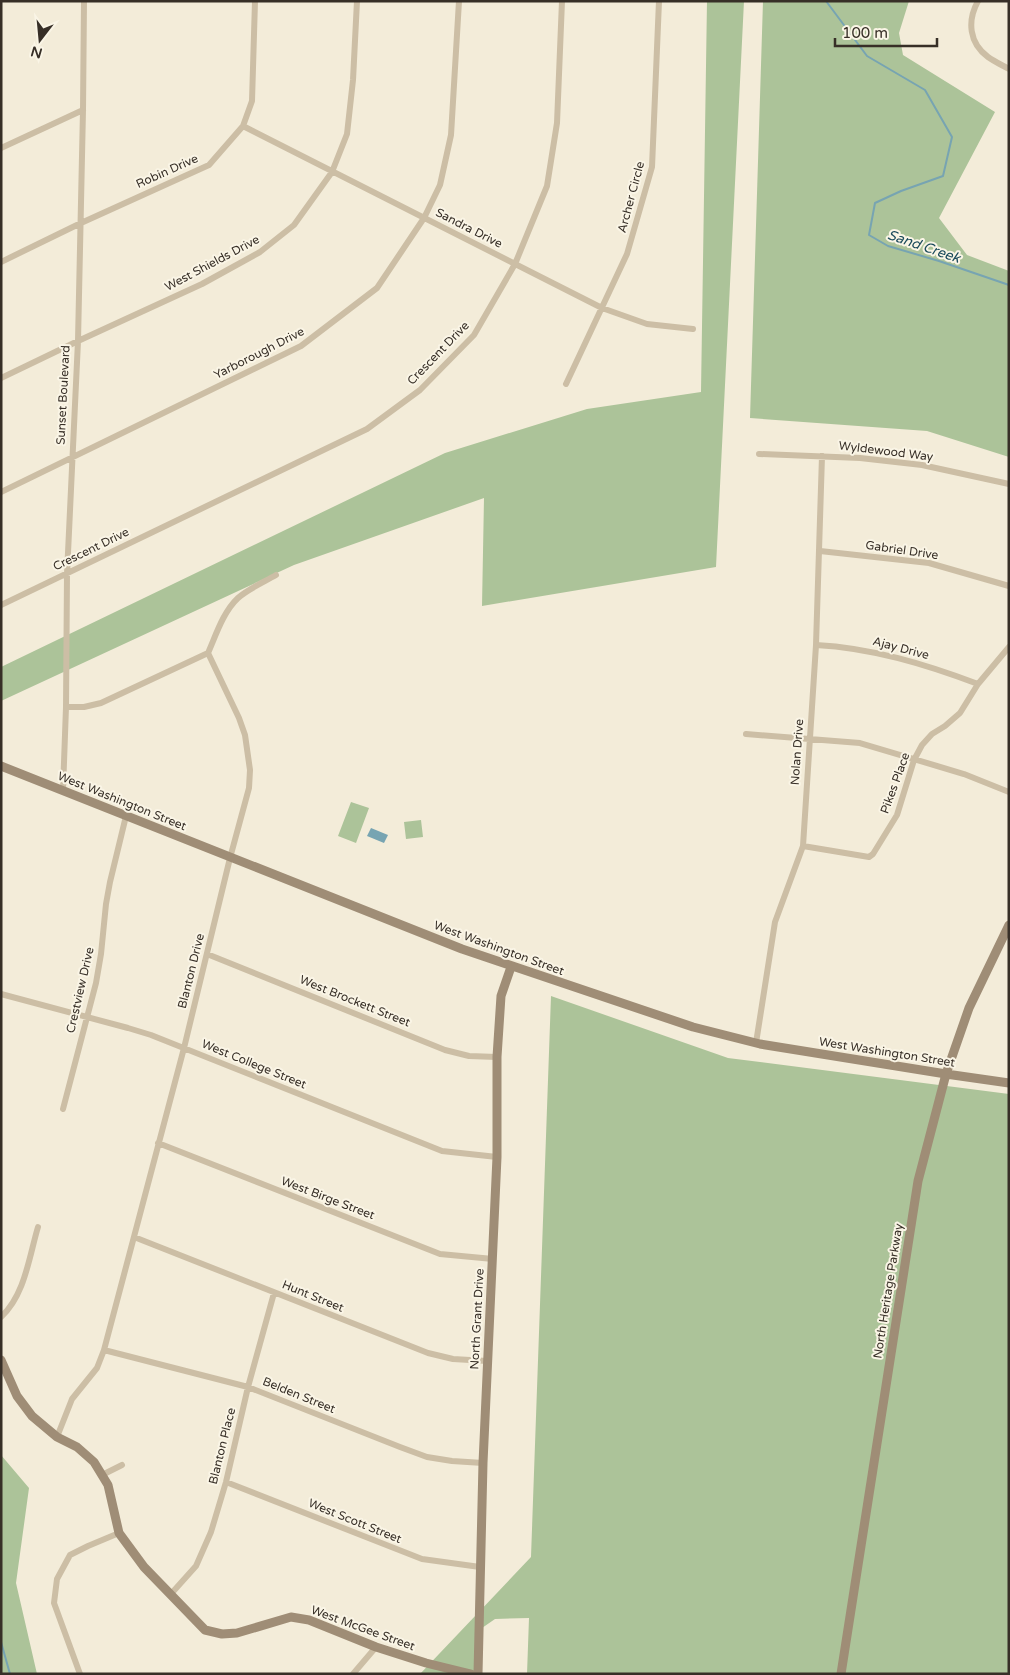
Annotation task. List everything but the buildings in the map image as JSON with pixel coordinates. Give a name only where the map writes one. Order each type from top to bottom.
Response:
[{"type":"street","name":"Sunset Boulevard","points":[[63,790],[67,574],[78,341],[84,110],[84,1]]},
{"type":"street","name":"Robin Drive","points":[[1,262],[81,223],[210,165],[243,126],[252,101],[255,1]]},
{"type":"street","name":"West Shields Drive","points":[[1,378],[202,284],[260,252],[294,225],[332,172],[348,134],[357,1]]},
{"type":"street","name":"Yarborough Drive","points":[[1,492],[301,346],[377,288],[424,218],[440,185],[451,135],[458,1]]},
{"type":"street","name":"Crescent Drive","points":[[1,605],[366,429],[420,390],[474,336],[515,264],[547,186],[557,123],[562,1]]},
{"type":"street","name":"Archer Circle","points":[[566,384],[627,254],[652,166],[659,1]]},
{"type":"street","points":[[978,1],[972,13],[970,29],[977,43],[987,56],[1009,69]]},
{"type":"street","points":[[1,148],[84,110]]},
{"type":"street","name":"Sandra Drive","points":[[243,126],[602,308],[647,324],[693,329]]},
{"type":"street","name":"Wyldewood Way","points":[[759,454],[860,458],[922,466],[1009,484]]},
{"type":"street","name":"Nolan Drive","points":[[756,1043],[775,922],[802,846],[816,645],[822,456]]},
{"type":"street","name":"Gabriel Drive","points":[[820,551],[929,563],[1009,586]]},
{"type":"street","points":[[66,707],[84,707],[101,703],[208,653],[233,603],[240,596],[276,576]]},
{"type":"street","name":"Ajay Drive","points":[[816,645],[842,646],[878,653],[914,662],[978,684]]},
{"type":"street","name":"Pikes Place","points":[[802,846],[869,857],[873,854],[897,815],[914,760],[922,744],[932,734],[953,720],[978,684],[1009,647]]},
{"type":"street","name":"Blanton Drive","points":[[57,1437],[72,1399],[97,1368],[104,1350],[184,1048],[249,788],[249,756],[245,735],[239,718],[208,653]]},
{"type":"street","points":[[746,734],[860,743],[964,774],[1009,792]]},
{"type":"street","name":"West Washington Street","points":[[1,766],[462,949],[693,1027],[756,1043],[1009,1083]]},
{"type":"street","name":"Crestview Drive","points":[[63,1109],[96,983],[106,904],[126,816]]},
{"type":"street","name":"North Heritage Parkway","points":[[841,1674],[918,1181],[946,1074],[969,1008],[1009,925]]},
{"type":"street","name":"West Brockett Street","points":[[207,954],[445,1050],[469,1056],[497,1057]]},
{"type":"street","name":"North Grant Drive","points":[[478,1674],[483,1463],[497,1157],[497,1057],[501,996],[511,966]]},
{"type":"street","name":"West College Street","points":[[1,994],[128,1028],[184,1048],[442,1151],[497,1157]]},
{"type":"street","name":"West Birge Street","points":[[158,1143],[440,1254],[493,1259]]},
{"type":"street","points":[[1,1317],[20,1292],[38,1227]]},
{"type":"street","name":"Hunt Street","points":[[134,1237],[428,1353],[453,1359],[487,1361]]},
{"type":"street","name":"Blanton Place","points":[[170,1594],[196,1566],[210,1532],[226,1482],[248,1387],[274,1293]]},
{"type":"street","name":"Belden Street","points":[[104,1350],[248,1387],[427,1457],[452,1462],[483,1463]]},
{"type":"street","name":"West McGee Street","points":[[1,1360],[17,1396],[32,1416],[57,1437],[77,1448],[94,1462],[108,1485],[119,1534],[144,1567],[205,1630],[222,1634],[237,1634],[291,1617],[309,1620],[376,1647],[426,1664],[471,1674]]},
{"type":"street","points":[[102,1475],[122,1465]]},
{"type":"street","name":"West Scott Street","points":[[226,1482],[422,1559],[480,1567]]},
{"type":"street","points":[[80,1674],[54,1603],[58,1579],[70,1555],[119,1534]]},
{"type":"street","points":[[353,1674],[376,1647]]},
{"type":"green space","points":[[707,1],[744,1],[716,567],[482,606],[484,498],[294,565],[1,701],[1,667],[445,453],[587,409],[701,392]]},
{"type":"green space","points":[[763,1],[909,1],[899,33],[903,55],[995,112],[939,218],[967,255],[1009,271],[1009,457],[927,431],[750,418]]},
{"type":"green space","points":[[351,802],[369,808],[356,843],[338,836]]},
{"type":"green space","points":[[421,820],[423,837],[406,839],[404,822]]},
{"type":"green space","points":[[551,996],[728,1058],[1009,1094],[1009,1674],[527,1674],[529,1618],[495,1619],[482,1628],[481,1674],[420,1674],[531,1557]]},
{"type":"green space","points":[[1,1455],[29,1488],[16,1583],[37,1674],[1,1674]]},
{"type":"water","points":[[371,828],[388,835],[384,843],[367,836]]},
{"type":"waterway","name":"Sand Creek","points":[[826,1],[867,56],[925,90],[952,137],[943,176],[901,191],[875,203],[869,235],[888,246],[1009,285]]},
{"type":"waterway","points":[[1,1642],[10,1674]]}]
